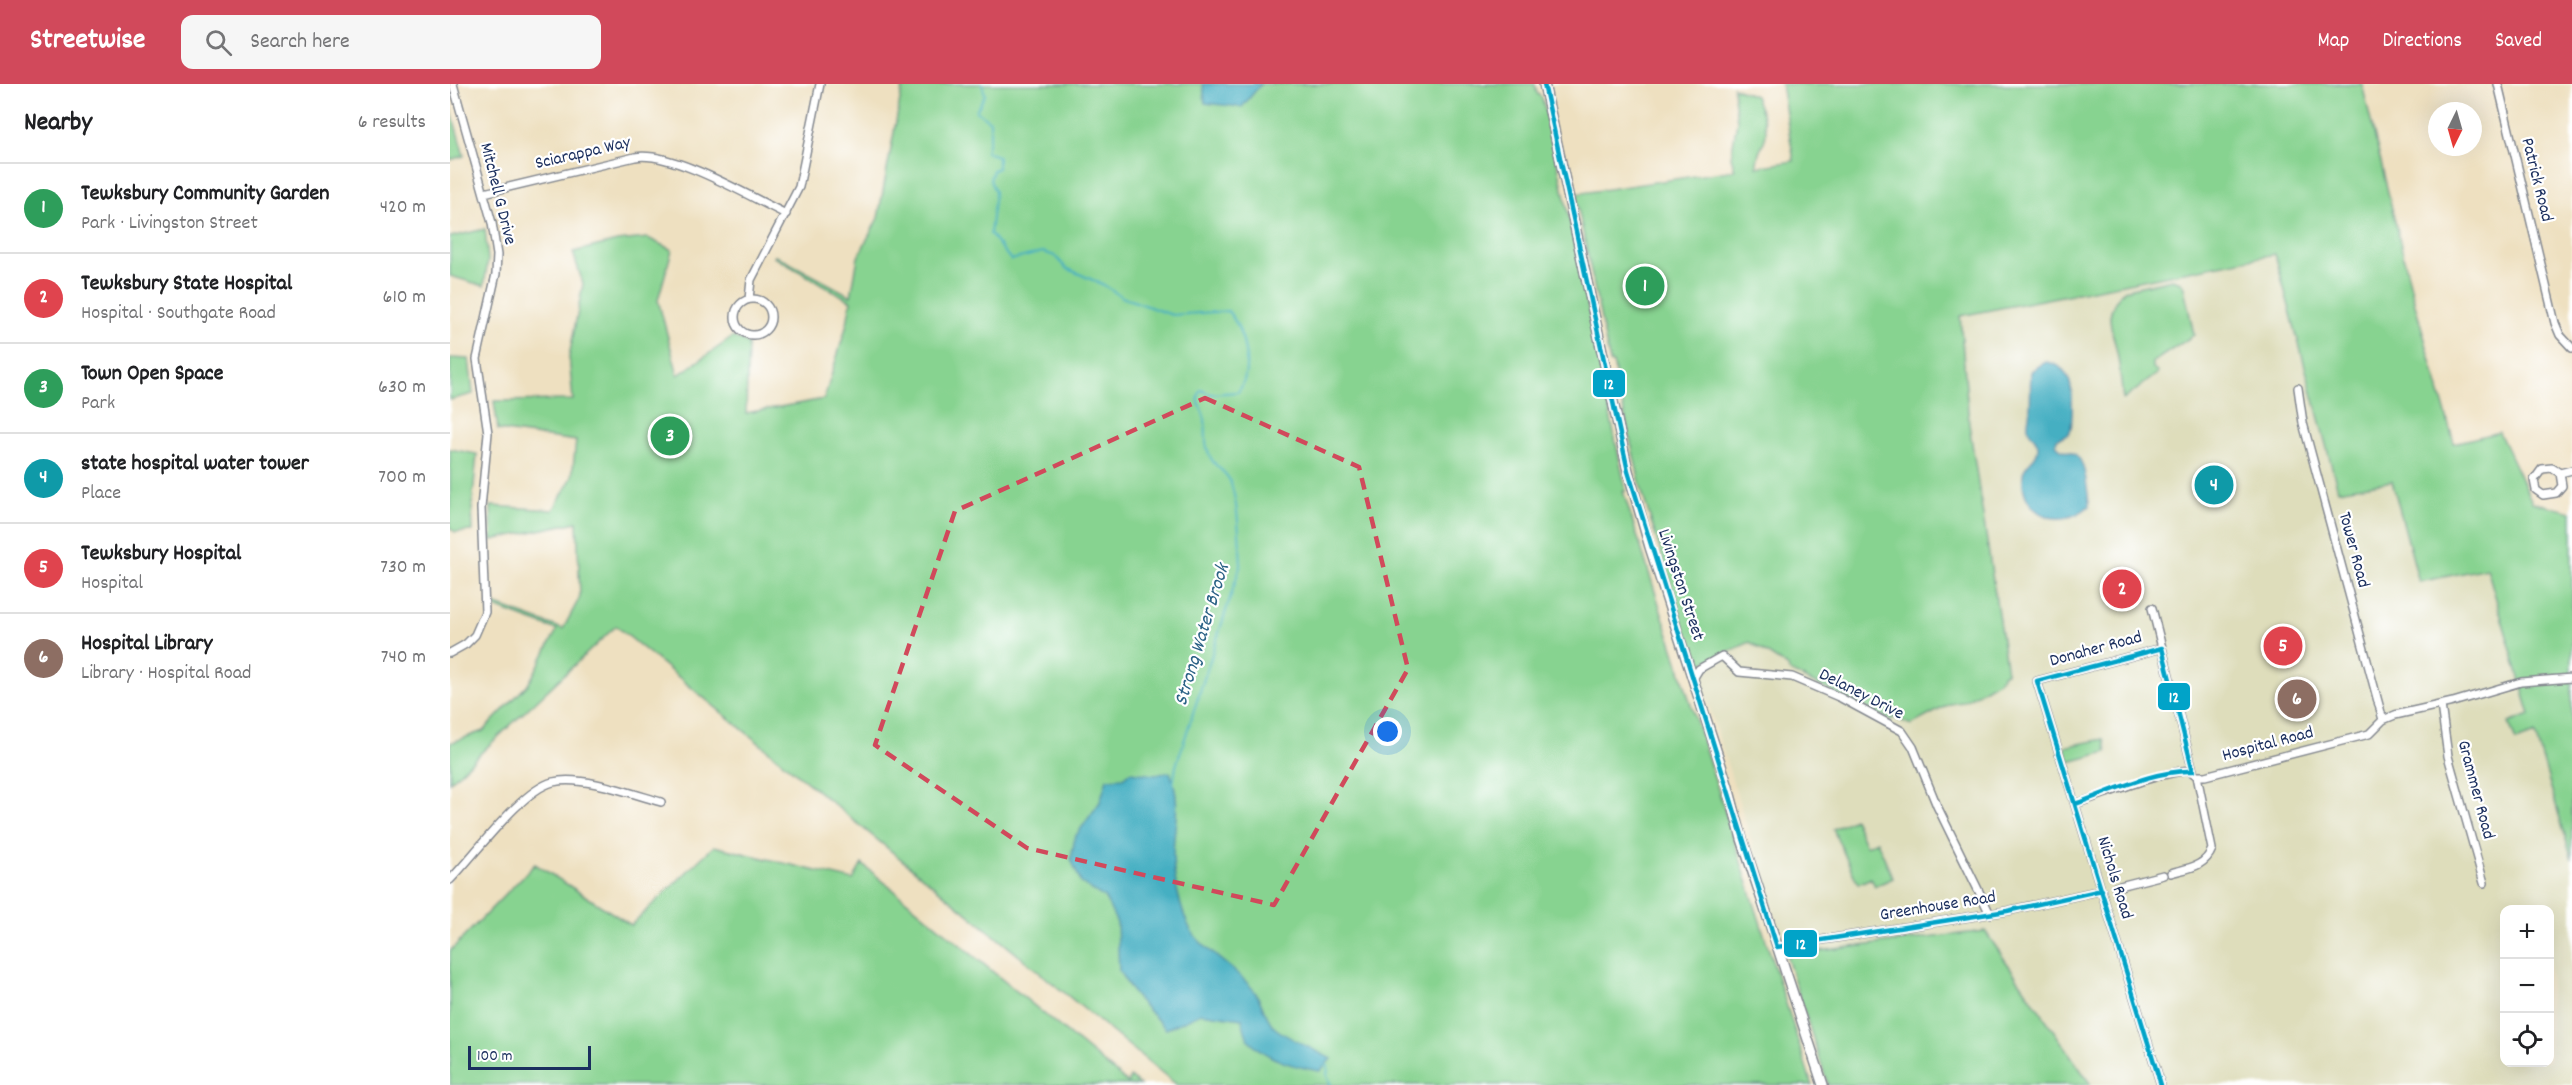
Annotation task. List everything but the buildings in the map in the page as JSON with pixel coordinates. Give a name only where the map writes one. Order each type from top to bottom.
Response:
[{"type":"street","name":"Mitchell G Drive","points":[[450,653],[466,644],[475,635],[484,612],[481,508],[488,433],[477,359],[496,274],[497,255],[484,193],[453,84]]},
{"type":"street","points":[[749,299],[765,303],[771,315],[768,328],[756,335],[745,333],[736,322],[735,315],[738,307],[749,299],[751,280],[786,214],[802,176],[820,84]]},
{"type":"street","name":"Livingston Street","points":[[1544,84],[1627,467],[1647,538],[1823,1085]]},
{"type":"street","name":"Patrick Road","points":[[2498,84],[2555,323],[2560,335],[2572,348]]},
{"type":"street","name":"Sciarappa Way","points":[[484,193],[634,157],[652,156],[681,165],[786,214]]},
{"type":"street","name":"Tower Road","points":[[2298,388],[2303,423],[2383,720]]},
{"type":"street","points":[[2560,473],[2562,486],[2556,494],[2543,495],[2536,490],[2534,480],[2542,469],[2552,468],[2560,473],[2572,470]]},
{"type":"street","points":[[2116,887],[2198,866],[2206,860],[2212,849],[2152,608]]},
{"type":"street","name":"Donaher Road","points":[[2037,681],[2162,648]]},
{"type":"street","name":"Delaney Drive","points":[[1694,679],[1699,669],[1722,656],[1739,672],[1792,677],[1840,698],[1902,731],[1913,747],[1936,806],[1990,914]]},
{"type":"street","name":"Hospital Road","points":[[2075,804],[2153,778],[2183,771],[2205,776],[2369,734],[2383,720],[2522,682],[2572,678]]},
{"type":"street","name":"Nichols Road","points":[[2037,681],[2161,1085]]},
{"type":"street","name":"Grammer Road","points":[[2441,705],[2448,756],[2484,883]]},
{"type":"street","points":[[450,880],[518,806],[539,788],[552,782],[586,783],[662,802]]},
{"type":"street","name":"Greenhouse Road","points":[[1777,947],[1990,914],[2102,890]]},
{"type":"highlighted area","points":[[1205,398],[1359,467],[1408,669],[1274,905],[1027,848],[875,745],[955,511]]},
{"type":"shaded area","points":[[1781,84],[2362,84],[2415,304],[2454,443],[2499,432],[2532,502],[2572,512],[2572,1085],[1828,1085],[1642,492],[1575,194],[1794,162]]},
{"type":"green space","points":[[903,84],[1535,84],[1537,93],[1542,98],[1553,141],[1626,491],[1623,491],[1812,1085],[1177,1085],[616,626],[450,782],[450,743],[483,731],[529,683],[557,630],[494,607],[494,604],[563,629],[580,597],[577,522],[492,540],[491,506],[553,510],[572,477],[576,441],[498,430],[494,401],[573,400],[569,357],[583,284],[573,252],[617,241],[648,238],[672,250],[658,300],[678,375],[733,337],[748,344],[746,413],[824,399],[847,324],[851,301],[774,257],[775,255],[851,296],[858,257],[878,218]]},
{"type":"green space","points":[[1781,84],[2362,84],[2415,304],[2454,443],[2499,432],[2532,502],[2572,512],[2572,859],[2535,734],[2516,741],[2509,723],[2530,715],[2487,568],[2419,582],[2392,481],[2338,490],[2275,254],[1960,316],[1969,424],[2007,672],[2000,680],[1962,702],[1950,704],[1911,725],[1894,717],[1891,720],[1789,671],[1788,667],[1750,642],[1696,666],[1642,492],[1613,363],[1610,363],[1575,194],[1735,170],[1731,157],[1737,121],[1733,87],[1755,96],[1764,120],[1766,134],[1757,167],[1794,161]]},
{"type":"green space","points":[[450,106],[464,156],[450,160]]},
{"type":"green space","points":[[485,229],[488,260],[484,286],[450,276],[450,237]]},
{"type":"green space","points":[[2172,279],[2181,282],[2184,288],[2194,335],[2153,362],[2153,369],[2158,373],[2123,400],[2110,319],[2113,306],[2124,290]]},
{"type":"green space","points":[[450,358],[469,359],[473,394],[450,400]]},
{"type":"green space","points":[[450,449],[477,454],[472,506],[473,531],[455,532],[450,528]]},
{"type":"green space","points":[[2104,739],[2107,752],[2069,762],[2064,747]]},
{"type":"green space","points":[[1854,819],[1866,846],[1877,841],[1893,878],[1875,886],[1871,878],[1858,884],[1833,829]]},
{"type":"green space","points":[[714,846],[853,880],[862,864],[1128,1083],[1130,1077],[1140,1085],[450,1085],[450,951],[535,864],[631,925]]},
{"type":"green space","points":[[1985,931],[2091,1085],[1828,1085],[1786,955]]},
{"type":"water","points":[[1203,84],[1261,84],[1242,107],[1205,103]]},
{"type":"water","points":[[2046,362],[2062,368],[2070,381],[2072,397],[2071,429],[2069,433],[2057,439],[2056,444],[2076,455],[2086,477],[2089,506],[2078,514],[2066,518],[2054,518],[2034,509],[2023,488],[2024,470],[2036,455],[2038,447],[2028,427],[2031,371]]},
{"type":"water","points":[[1130,772],[1155,775],[1170,772],[1177,810],[1173,845],[1176,887],[1191,930],[1209,950],[1255,992],[1275,1028],[1331,1059],[1320,1071],[1292,1065],[1273,1058],[1257,1048],[1248,1039],[1242,1019],[1201,1013],[1166,1029],[1135,996],[1119,971],[1117,923],[1105,898],[1081,883],[1071,859],[1075,837],[1100,802],[1107,779],[1123,778]]},
{"type":"waterway","name":"Strong Water Brook","points":[[982,84],[985,95],[976,111],[990,121],[986,152],[998,156],[998,168],[993,170],[990,180],[995,192],[990,234],[1011,260],[1043,252],[1055,256],[1066,268],[1104,285],[1122,297],[1172,315],[1228,311],[1242,339],[1246,362],[1243,383],[1238,392],[1211,394],[1201,390],[1198,398],[1205,420],[1206,445],[1209,455],[1228,478],[1233,491],[1241,564],[1176,766],[1173,784]]},
{"type":"waterway","name":"Strong Water Brook","points":[[1325,1065],[1328,1066],[1327,1076],[1331,1085]]},
{"type":"transit line","name":"12","points":[[1544,84],[1628,471],[1777,947],[2007,911],[2102,890]]},
{"type":"transit line","name":"12","points":[[2075,804],[2149,777],[2179,771],[2193,771],[2162,648],[2037,681],[2161,1085]]},
{"type":"place","name":"Tewksbury Community Garden","points":[[1645,286]]},
{"type":"place","name":"Town Open Space","points":[[670,436]]},
{"type":"place","name":"state hospital water tower","points":[[2214,485]]},
{"type":"place","name":"Tewksbury State Hospital","points":[[2122,589]]},
{"type":"place","name":"Tewksbury Hospital","points":[[2283,646]]},
{"type":"place","name":"Hospital Library","points":[[2297,699]]}]
